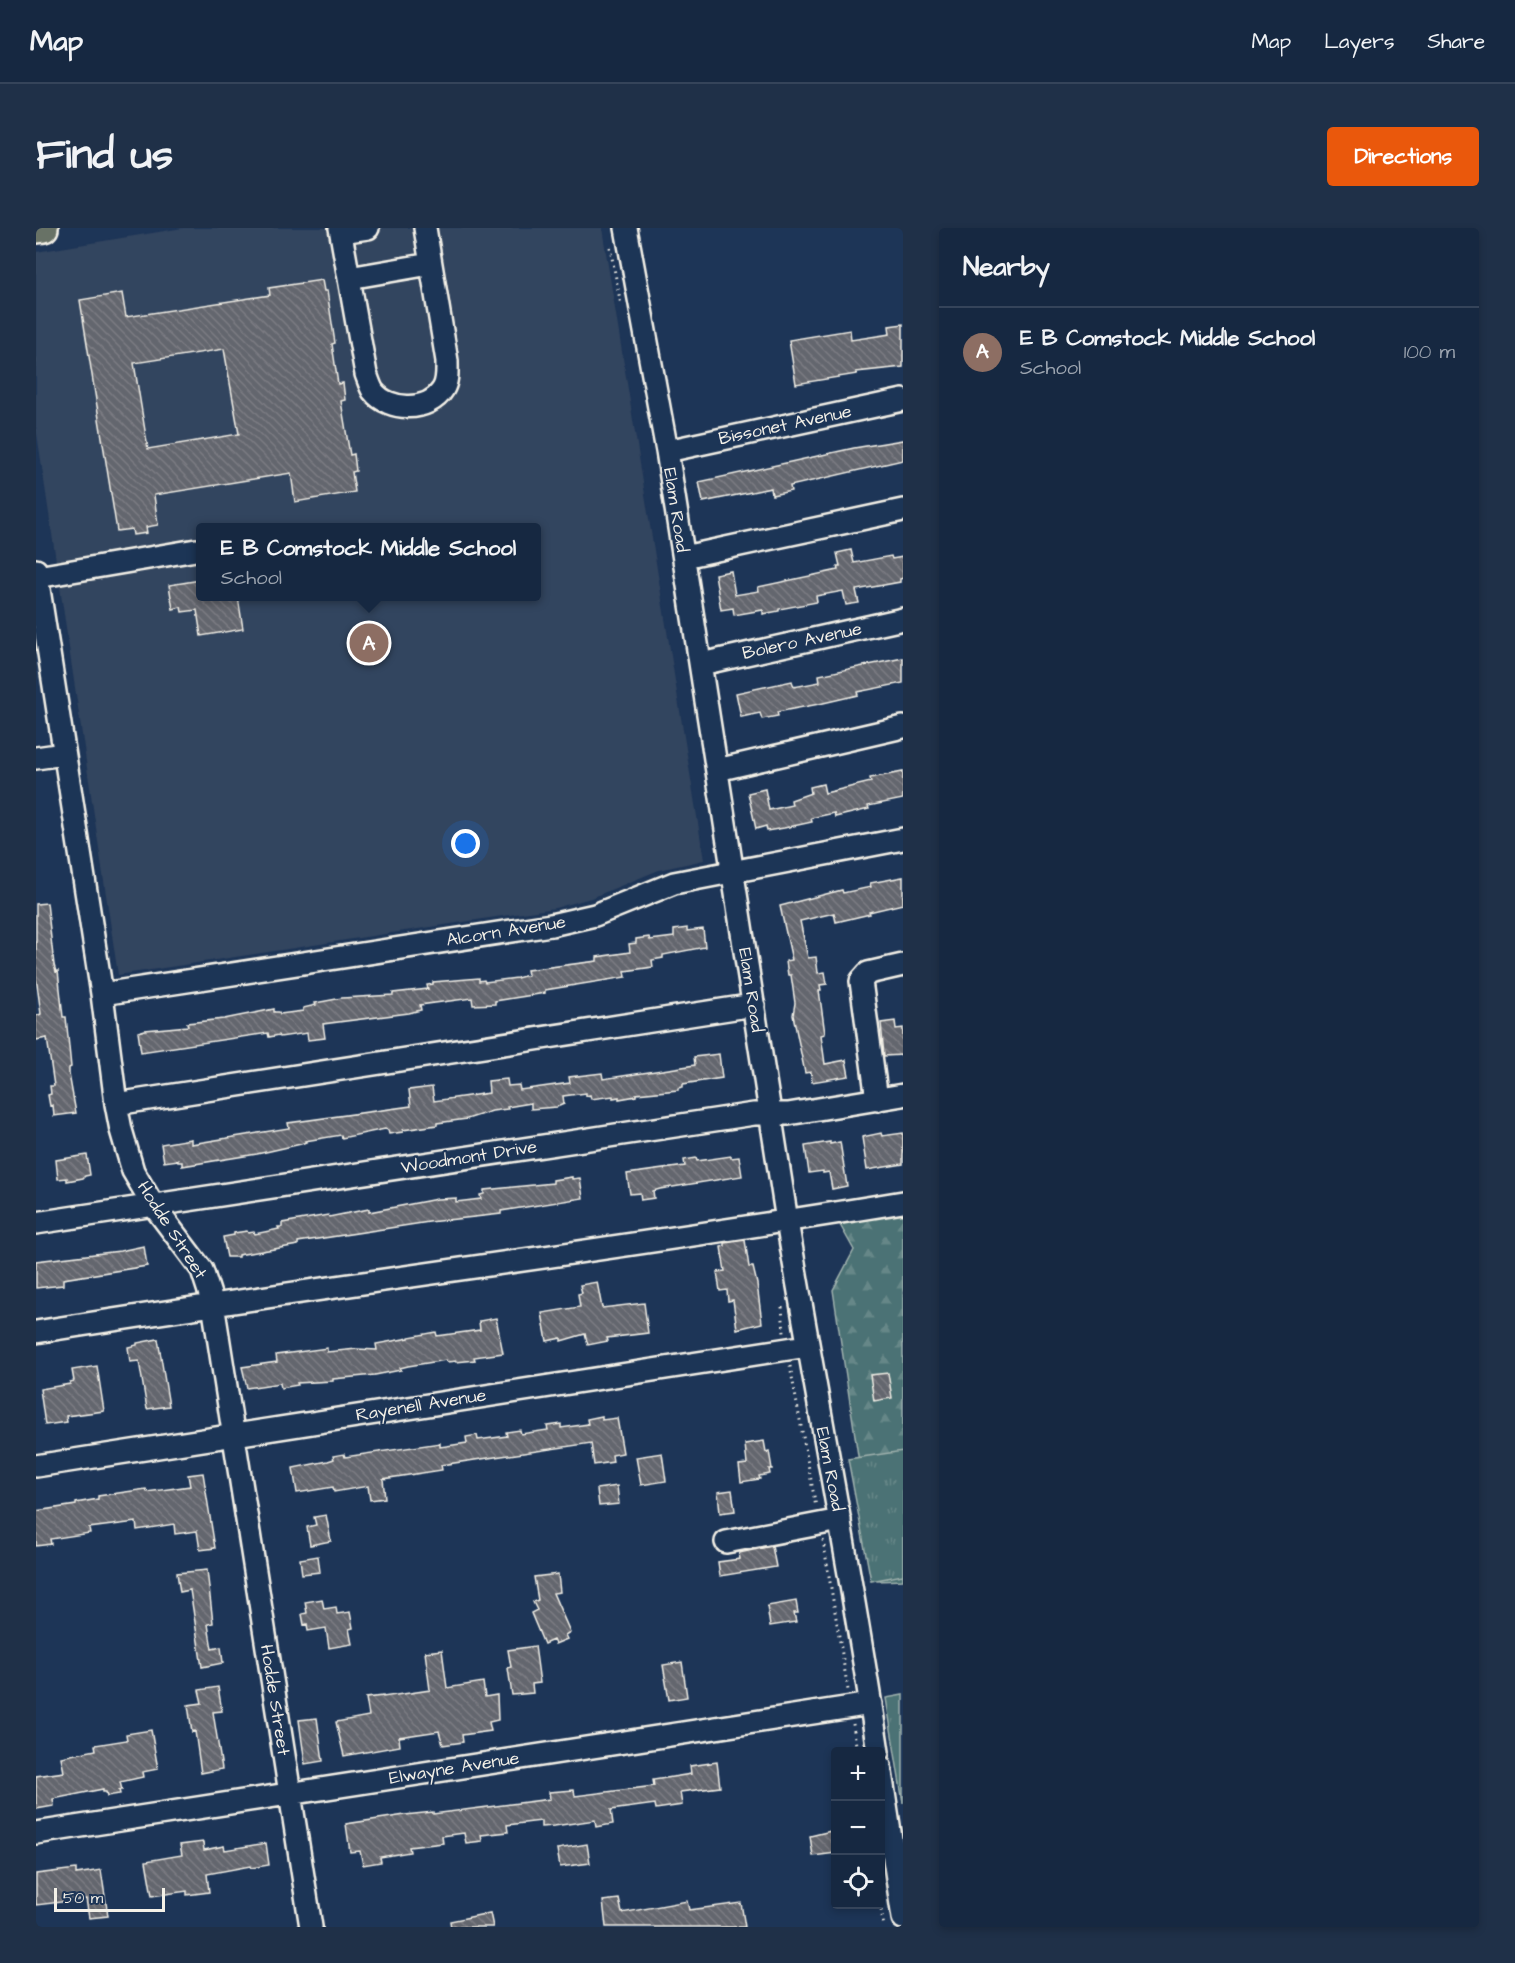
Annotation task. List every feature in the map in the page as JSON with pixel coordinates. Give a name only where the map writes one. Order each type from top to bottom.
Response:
[{"type":"main road","points":[[36,229],[44,228]]},
{"type":"street","points":[[368,228],[340,230],[348,278],[366,374],[373,391],[383,400],[399,407],[414,406],[430,401],[442,391],[447,379],[447,362],[425,228]]},
{"type":"street","name":"Elam Road","points":[[626,228],[667,451],[807,1346],[840,1520],[877,1747]]},
{"type":"street","points":[[348,278],[430,264]]},
{"type":"street","name":"Bissonet Avenue","points":[[667,451],[903,400]]},
{"type":"street","points":[[684,557],[903,510]]},
{"type":"street","points":[[37,574],[196,550]]},
{"type":"street","name":"Hodde Street","points":[[37,574],[102,994],[116,1104],[133,1171],[153,1205],[202,1270],[213,1304],[311,1927]]},
{"type":"street","name":"Bolero Avenue","points":[[700,664],[903,619]]},
{"type":"street","points":[[717,770],[903,727]]},
{"type":"street","points":[[36,758],[64,753]]},
{"type":"street","name":"Alcorn Avenue","points":[[102,994],[551,925],[595,915],[675,883],[903,839]]},
{"type":"street","points":[[877,1100],[861,981],[868,973],[903,965]]},
{"type":"street","points":[[116,1104],[754,1005]]},
{"type":"street","name":"Woodmont Drive","points":[[36,1223],[754,1114],[788,1114],[903,1095]]},
{"type":"street","points":[[36,1332],[903,1202]]},
{"type":"street","name":"Rayenell Avenue","points":[[36,1466],[807,1346]]},
{"type":"street","points":[[726,1542],[840,1520]]},
{"type":"street","name":"Elwayne Avenue","points":[[36,1833],[871,1704]]},
{"type":"street","points":[[885,1799],[903,1918]]},
{"type":"path","points":[[881,1909],[884,1927]]},
{"type":"shaded area","points":[[183,228],[602,228],[704,860],[659,870],[591,898],[555,908],[118,975],[36,427],[36,252]]},
{"type":"green space","points":[[903,1201],[903,1580],[877,1581],[833,1290],[854,1250],[830,1207]]},
{"type":"green space","points":[[903,1451],[903,1575],[871,1581],[848,1459]]},
{"type":"green space","points":[[903,1695],[903,1803],[886,1698]]},
{"type":"building","points":[[322,280],[324,291],[327,291],[335,343],[332,344],[338,384],[343,383],[345,400],[341,401],[350,455],[354,454],[356,471],[352,472],[355,492],[295,502],[291,473],[154,495],[158,525],[146,527],[147,533],[133,535],[132,529],[117,531],[80,300],[122,293],[126,317],[270,295],[269,288]],"holes":[[[224,349],[239,434],[148,449],[134,363]]]},
{"type":"building","points":[[903,324],[903,367],[856,372],[857,374],[796,384],[789,340],[850,330],[851,340],[890,334],[889,326]]},
{"type":"building","points":[[903,440],[903,460],[790,486],[791,491],[772,495],[771,488],[703,502],[699,482],[854,448]]},
{"type":"building","points":[[851,550],[854,563],[891,556],[892,559],[903,557],[903,578],[900,582],[856,590],[859,603],[846,605],[843,591],[816,596],[817,602],[763,614],[763,610],[734,615],[733,608],[721,610],[715,574],[731,571],[735,595],[759,591],[758,587],[838,570],[837,566],[840,566],[837,553]]},
{"type":"building","points":[[196,581],[196,601],[239,601],[243,629],[201,636],[197,610],[182,612],[181,607],[173,609],[169,585]]},
{"type":"building","points":[[903,658],[903,683],[777,712],[778,716],[762,719],[760,713],[741,717],[736,693],[792,681],[794,687],[820,682],[819,675]]},
{"type":"building","points":[[903,772],[903,799],[868,806],[869,809],[835,817],[834,813],[811,818],[812,822],[784,828],[767,831],[766,826],[756,829],[748,793],[765,789],[769,810],[792,805],[791,800],[811,793],[810,787],[823,784],[825,793],[871,782],[870,778]]},
{"type":"building","points":[[903,877],[903,904],[836,922],[834,913],[800,921],[808,958],[816,957],[818,973],[825,972],[827,984],[820,985],[821,990],[819,990],[825,1034],[821,1035],[825,1064],[846,1060],[849,1076],[812,1082],[811,1072],[805,1073],[793,1015],[795,1003],[791,975],[788,975],[786,961],[792,960],[780,906],[842,890],[843,893],[871,887],[870,883]]},
{"type":"building","points":[[47,903],[54,965],[56,972],[58,971],[63,1017],[66,1017],[71,1067],[69,1074],[76,1113],[54,1116],[53,1105],[50,1106],[48,1095],[51,1094],[50,1086],[54,1086],[47,1038],[36,1040],[36,1016],[41,1014],[36,977],[36,904]]},
{"type":"building","points":[[687,928],[687,931],[703,929],[705,947],[663,955],[663,958],[652,960],[653,967],[625,971],[626,977],[545,990],[545,993],[495,1001],[495,1004],[473,1005],[472,998],[420,1005],[421,1010],[409,1013],[323,1024],[325,1038],[308,1040],[307,1033],[269,1037],[268,1033],[141,1052],[138,1032],[145,1030],[188,1026],[187,1023],[224,1019],[274,1009],[274,1012],[280,1014],[303,1011],[303,1008],[316,1005],[315,1003],[342,998],[393,995],[393,993],[428,989],[427,985],[433,982],[479,978],[479,981],[484,980],[485,982],[517,978],[528,975],[527,970],[597,961],[597,957],[630,952],[629,944],[636,943],[636,939],[674,937],[674,930]]},
{"type":"building","points":[[895,1021],[896,1029],[903,1028],[903,1055],[884,1056],[881,1023]]},
{"type":"building","points":[[719,1054],[722,1078],[683,1084],[683,1087],[678,1090],[636,1094],[636,1096],[619,1099],[613,1096],[591,1099],[590,1095],[586,1096],[586,1093],[563,1096],[564,1104],[557,1107],[531,1109],[531,1103],[507,1107],[508,1109],[492,1111],[467,1119],[403,1130],[403,1132],[389,1134],[385,1129],[342,1138],[341,1135],[305,1141],[301,1144],[257,1154],[182,1166],[182,1162],[178,1160],[164,1162],[161,1144],[191,1139],[191,1144],[289,1128],[288,1123],[411,1106],[409,1090],[432,1087],[434,1101],[489,1093],[488,1081],[507,1079],[508,1086],[519,1085],[520,1090],[570,1083],[569,1077],[602,1073],[603,1079],[695,1065],[694,1057]]},
{"type":"building","points":[[881,1133],[882,1136],[903,1133],[903,1164],[867,1170],[862,1137]]},
{"type":"building","points":[[830,1142],[830,1144],[840,1142],[847,1186],[832,1189],[829,1172],[809,1173],[805,1146]]},
{"type":"building","points":[[87,1155],[90,1175],[67,1181],[67,1178],[58,1179],[56,1160]]},
{"type":"building","points":[[731,1156],[731,1158],[739,1157],[742,1176],[660,1189],[653,1191],[654,1198],[641,1200],[640,1193],[630,1194],[627,1174],[685,1166],[684,1160],[696,1158],[697,1161]]},
{"type":"building","points":[[572,1177],[572,1179],[580,1178],[583,1198],[501,1211],[501,1214],[429,1222],[298,1242],[298,1245],[238,1255],[238,1257],[227,1257],[223,1237],[234,1235],[234,1233],[247,1231],[255,1234],[279,1229],[282,1223],[369,1209],[369,1212],[437,1199],[456,1198],[456,1202],[481,1199],[480,1195],[484,1194],[484,1190],[553,1183],[553,1180]]},
{"type":"building","points":[[745,1240],[749,1267],[753,1267],[757,1284],[762,1323],[737,1329],[733,1300],[728,1301],[727,1290],[720,1291],[717,1272],[725,1271],[721,1247],[725,1246],[725,1243]]},
{"type":"building","points":[[144,1246],[147,1266],[63,1279],[63,1285],[36,1288],[36,1261]]},
{"type":"building","points":[[597,1282],[602,1308],[644,1303],[648,1333],[607,1338],[608,1341],[588,1345],[585,1334],[561,1341],[561,1338],[547,1341],[542,1313],[580,1307],[578,1294],[582,1293],[580,1285]]},
{"type":"building","points":[[496,1318],[503,1353],[474,1357],[475,1360],[447,1362],[446,1360],[408,1366],[400,1368],[401,1370],[375,1375],[297,1383],[298,1385],[281,1388],[280,1383],[247,1388],[242,1367],[277,1362],[276,1355],[327,1348],[327,1352],[377,1350],[376,1344],[409,1337],[436,1332],[437,1336],[480,1330],[479,1321]]},
{"type":"building","points":[[158,1339],[169,1406],[147,1409],[139,1361],[130,1362],[128,1347]]},
{"type":"building","points":[[97,1366],[104,1411],[66,1416],[67,1422],[45,1425],[40,1389],[70,1384],[74,1381],[72,1370]]},
{"type":"building","points":[[888,1373],[892,1398],[874,1401],[870,1375]]},
{"type":"building","points":[[602,1416],[602,1420],[617,1418],[623,1453],[612,1455],[613,1462],[594,1465],[591,1443],[441,1465],[442,1470],[383,1479],[385,1498],[370,1500],[368,1486],[334,1492],[333,1487],[297,1493],[293,1468],[328,1461],[334,1459],[333,1456],[344,1454],[345,1457],[440,1443],[440,1447],[467,1443],[466,1437],[477,1435],[478,1440],[507,1436],[506,1432],[520,1430],[521,1434],[548,1430],[547,1426],[561,1424],[561,1428],[588,1424],[587,1419]]},
{"type":"building","points":[[764,1441],[766,1452],[769,1451],[772,1469],[769,1469],[770,1474],[759,1476],[760,1479],[741,1482],[739,1465],[747,1464],[745,1444]]},
{"type":"building","points":[[662,1453],[666,1481],[641,1485],[636,1457]]},
{"type":"building","points":[[203,1473],[215,1548],[200,1550],[197,1531],[175,1534],[174,1524],[137,1530],[136,1522],[89,1528],[90,1533],[50,1539],[51,1544],[36,1546],[36,1511],[76,1505],[76,1503],[98,1499],[98,1496],[190,1486],[188,1475]]},
{"type":"building","points":[[617,1486],[619,1504],[599,1506],[597,1489]]},
{"type":"building","points":[[732,1490],[735,1511],[720,1513],[718,1492]]},
{"type":"building","points":[[326,1515],[331,1541],[310,1545],[307,1527],[316,1525],[314,1517]]},
{"type":"building","points":[[772,1546],[776,1567],[720,1576],[718,1562],[740,1559],[739,1553]]},
{"type":"building","points":[[318,1556],[320,1572],[302,1574],[300,1559]]},
{"type":"building","points":[[207,1570],[213,1623],[208,1624],[212,1649],[221,1647],[223,1663],[202,1667],[190,1590],[180,1592],[177,1573]]},
{"type":"building","points":[[558,1574],[560,1592],[553,1593],[570,1632],[565,1635],[567,1639],[555,1644],[553,1640],[544,1644],[531,1613],[537,1610],[533,1602],[538,1600],[534,1577]]},
{"type":"building","points":[[322,1599],[324,1609],[336,1607],[337,1614],[350,1612],[353,1628],[349,1629],[352,1644],[329,1648],[326,1628],[308,1631],[307,1624],[304,1625],[302,1614],[307,1613],[305,1602]]},
{"type":"building","points":[[796,1601],[798,1613],[794,1613],[796,1622],[770,1626],[767,1606]]},
{"type":"building","points":[[535,1646],[540,1683],[532,1684],[533,1693],[512,1695],[508,1650]]},
{"type":"building","points":[[442,1650],[447,1688],[483,1682],[485,1697],[497,1695],[498,1720],[489,1722],[491,1731],[462,1735],[463,1742],[443,1745],[439,1731],[399,1737],[400,1746],[344,1756],[336,1722],[369,1716],[366,1698],[430,1690],[425,1652]]},
{"type":"building","points":[[682,1662],[687,1697],[669,1700],[663,1665]]},
{"type":"building","points":[[218,1687],[222,1711],[213,1712],[222,1769],[201,1773],[195,1731],[192,1732],[188,1705],[202,1703],[199,1690]]},
{"type":"building","points":[[317,1718],[323,1761],[305,1764],[299,1720]]},
{"type":"building","points":[[151,1730],[158,1769],[142,1772],[143,1777],[120,1782],[122,1790],[119,1790],[120,1794],[107,1796],[103,1789],[53,1799],[54,1806],[36,1809],[36,1776],[64,1772],[61,1757],[96,1750],[95,1745],[127,1740],[126,1734]]},
{"type":"building","points":[[717,1762],[720,1787],[680,1792],[682,1805],[656,1809],[655,1804],[611,1810],[613,1824],[596,1827],[595,1820],[541,1827],[541,1821],[507,1825],[508,1832],[481,1835],[482,1841],[466,1843],[464,1833],[442,1836],[443,1843],[409,1847],[410,1852],[380,1857],[381,1862],[363,1865],[360,1851],[350,1852],[346,1824],[550,1799],[549,1792],[574,1790],[575,1796],[654,1786],[653,1780],[691,1774],[690,1766]]},
{"type":"building","points":[[831,1831],[831,1854],[813,1856],[810,1836]]},
{"type":"building","points":[[203,1842],[204,1850],[224,1846],[225,1850],[266,1843],[269,1865],[207,1874],[209,1892],[187,1895],[187,1891],[152,1896],[146,1861],[182,1855],[180,1845]]},
{"type":"building","points":[[587,1844],[590,1863],[560,1867],[557,1849]]},
{"type":"building","points":[[76,1869],[76,1874],[101,1870],[108,1916],[89,1918],[86,1899],[36,1905],[36,1874]]},
{"type":"building","points":[[619,1899],[622,1913],[687,1901],[689,1910],[741,1903],[745,1927],[606,1927],[603,1901]]},
{"type":"building","points":[[490,1913],[493,1927],[451,1927],[450,1921]]},
{"type":"place","name":"E B Comstock Middle School","points":[[369,643]]}]
